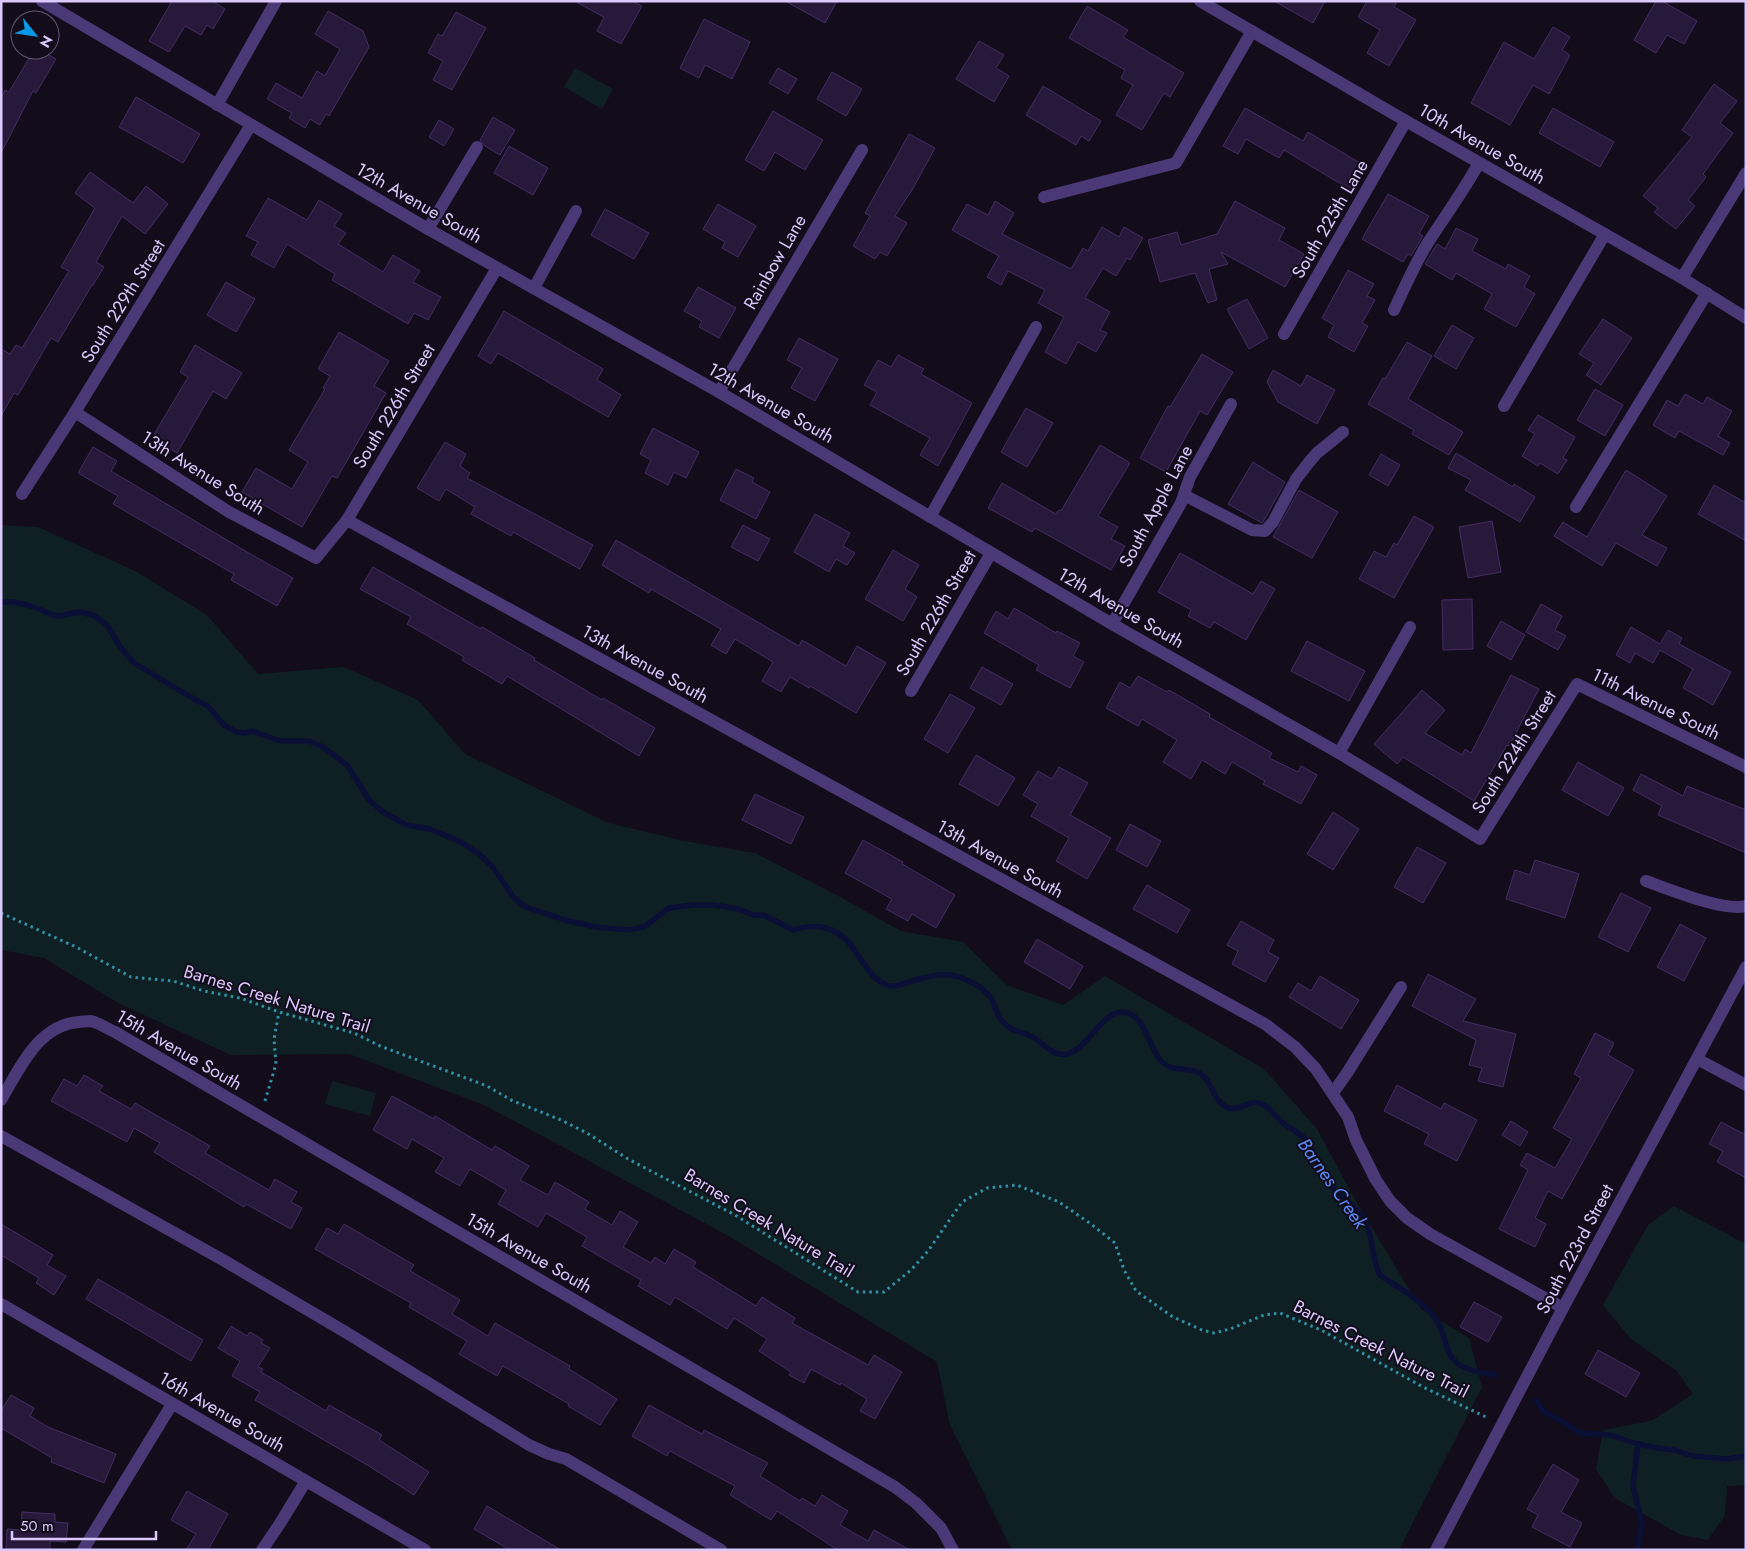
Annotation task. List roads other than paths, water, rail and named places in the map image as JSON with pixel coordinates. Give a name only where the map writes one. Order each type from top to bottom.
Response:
[{"type":"street","name":"12th Avenue South","points":[[42,1],[428,229],[719,392],[1112,624],[1339,753],[1480,839]]},
{"type":"street","points":[[217,105],[276,1]]},
{"type":"street","name":"10th Avenue South","points":[[1200,1],[1682,278],[1746,318]]},
{"type":"street","points":[[1044,197],[1176,163],[1252,31]]},
{"type":"street","name":"South 225th Lane","points":[[1284,334],[1406,121]]},
{"type":"street","name":"South 229th Street","points":[[22,494],[76,412],[251,125]]},
{"type":"street","points":[[428,229],[477,147]]},
{"type":"street","name":"Rainbow Lane","points":[[719,392],[862,150]]},
{"type":"street","points":[[1394,310],[1425,248],[1464,190],[1479,163]]},
{"type":"street","points":[[1682,278],[1746,173]]},
{"type":"street","points":[[534,288],[576,211]]},
{"type":"street","points":[[1504,406],[1605,234]]},
{"type":"street","name":"South 226th Street","points":[[316,558],[347,520],[497,268]]},
{"type":"street","points":[[1576,507],[1707,293]]},
{"type":"street","points":[[930,517],[1036,327]]},
{"type":"street","name":"South Apple Lane","points":[[1112,624],[1184,495],[1190,477],[1231,404]]},
{"type":"street","name":"13th Avenue South","points":[[76,412],[229,512],[316,558]]},
{"type":"street","points":[[1184,495],[1252,530],[1265,530],[1273,522],[1296,479],[1310,461],[1317,453],[1344,432]]},
{"type":"street","name":"13th Avenue South","points":[[347,520],[1265,1024],[1295,1047],[1311,1063],[1333,1093],[1348,1117],[1356,1140],[1376,1180],[1390,1201],[1407,1218],[1430,1234],[1563,1308]]},
{"type":"street","name":"South 226th Street","points":[[911,691],[991,553]]},
{"type":"street","points":[[1339,753],[1410,628]]},
{"type":"street","name":"11th Avenue South","points":[[1577,684],[1746,767]]},
{"type":"street","name":"South 224th Street","points":[[1480,839],[1577,684]]},
{"type":"street","points":[[1646,881],[1733,908],[1746,906]]},
{"type":"street","name":"South 223rd Street","points":[[1436,1550],[1746,967]]},
{"type":"street","points":[[1333,1093],[1348,1073],[1401,987]]},
{"type":"street","name":"15th Avenue South","points":[[1,1100],[26,1058],[41,1038],[52,1030],[66,1023],[90,1021],[115,1032],[895,1487],[916,1503],[941,1528],[953,1550]]},
{"type":"street","points":[[1697,1059],[1746,1085]]},
{"type":"street","points":[[1,1136],[223,1260],[348,1333],[529,1444],[549,1454],[566,1459],[721,1550]]},
{"type":"street","name":"16th Avenue South","points":[[1,1304],[423,1549]]},
{"type":"street","points":[[83,1550],[172,1404]]},
{"type":"street","points":[[262,1550],[306,1481]]},
{"type":"waterway","name":"Barnes Creek","points":[[1,602],[13,602],[31,606],[60,616],[79,612],[93,615],[106,624],[121,648],[134,663],[208,706],[224,725],[236,732],[253,731],[280,741],[309,741],[323,747],[347,765],[369,800],[383,812],[406,825],[430,829],[461,842],[479,854],[492,866],[514,898],[526,907],[565,920],[596,927],[628,930],[644,927],[669,908],[693,905],[714,905],[739,909],[753,915],[763,915],[793,930],[813,926],[830,929],[838,933],[852,946],[871,973],[884,984],[897,986],[936,975],[950,975],[972,982],[989,995],[999,1018],[1005,1024],[1012,1029],[1033,1037],[1059,1054],[1068,1054],[1076,1050],[1105,1020],[1113,1015],[1121,1012],[1129,1013],[1141,1024],[1163,1063],[1172,1068],[1192,1070],[1201,1074],[1219,1101],[1228,1108],[1233,1109],[1253,1103],[1262,1104],[1284,1124],[1304,1138],[1329,1183],[1357,1210],[1365,1221],[1380,1275],[1414,1298],[1432,1314],[1440,1328],[1449,1353],[1457,1363],[1469,1369],[1496,1375]]},
{"type":"waterway","name":"Barnes Creek","points":[[1536,1400],[1544,1412],[1580,1433],[1610,1435],[1638,1444],[1633,1486],[1642,1524],[1637,1550]]},
{"type":"waterway","points":[[1638,1444],[1674,1450],[1693,1456],[1728,1459],[1746,1456]]}]
